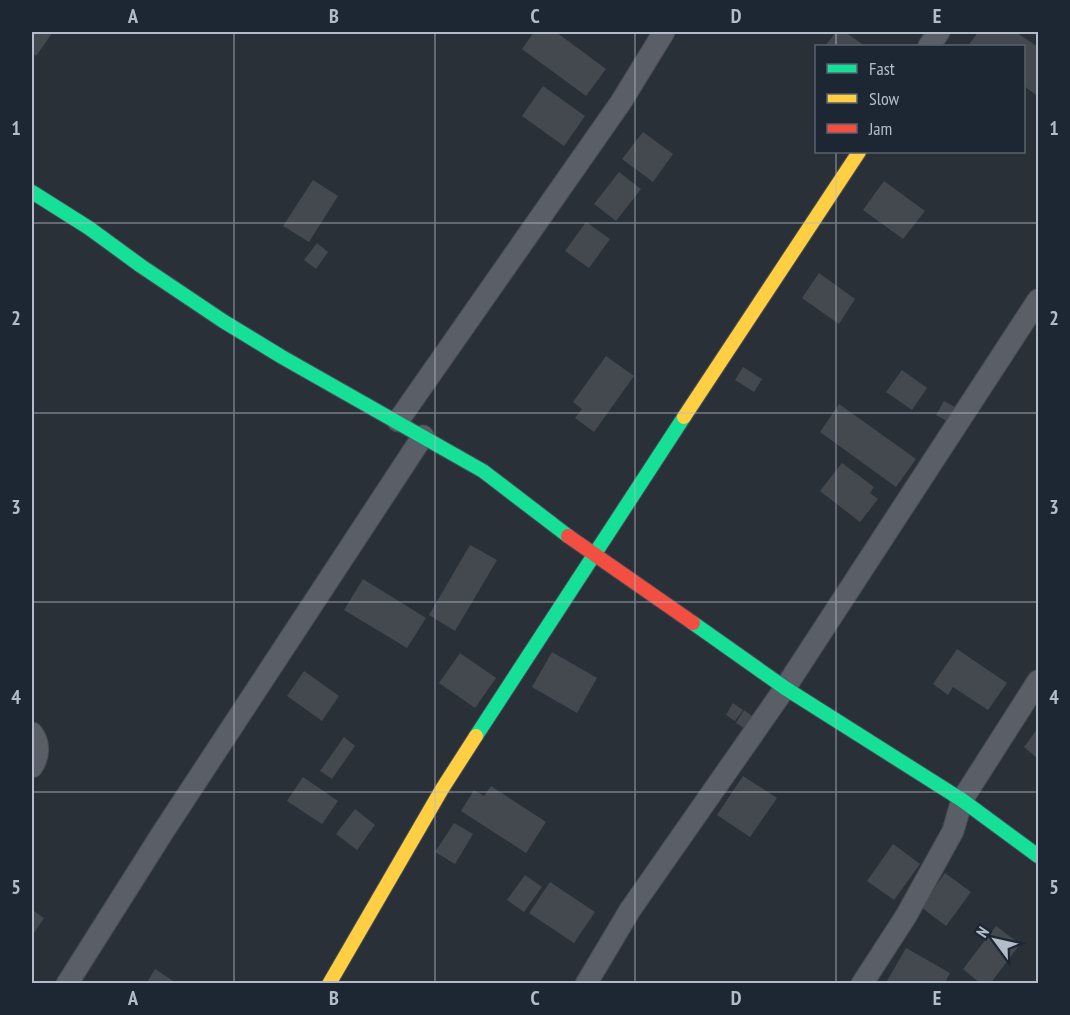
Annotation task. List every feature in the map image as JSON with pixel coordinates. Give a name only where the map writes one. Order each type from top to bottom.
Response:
[{"type":"street","points":[[398,421],[621,102],[664,32]]},
{"type":"street","points":[[930,45],[939,32]]},
{"type":"street","points":[[329,984],[442,789],[593,554],[858,153]]},
{"type":"street","points":[[32,192],[89,228],[223,321],[483,471],[540,516],[785,688],[962,800],[1038,856]]},
{"type":"street","points":[[586,984],[630,910],[785,688],[1038,300]]},
{"type":"street","points":[[67,984],[163,832],[423,436]]},
{"type":"street","points":[[862,984],[916,897],[952,831],[962,800],[1038,681]]},
{"type":"street","points":[[32,733],[36,739],[37,759],[32,767]]},
{"type":"street","points":[[595,984],[614,956]]},
{"type":"building","points":[[32,32],[53,32],[36,56],[32,53]]},
{"type":"building","points":[[534,32],[556,32],[606,69],[586,96],[522,49]]},
{"type":"building","points":[[836,32],[845,32],[864,45],[826,45]]},
{"type":"building","points":[[978,32],[1016,32],[1038,47],[1038,92],[1036,95],[1025,87],[1025,45],[969,45]]},
{"type":"building","points":[[543,86],[585,116],[564,146],[522,116]]},
{"type":"building","points":[[643,132],[673,154],[653,182],[622,159]]},
{"type":"building","points":[[619,172],[641,189],[616,221],[594,204]]},
{"type":"building","points":[[313,180],[338,196],[309,242],[283,226]]},
{"type":"building","points":[[884,181],[925,211],[903,239],[863,210]]},
{"type":"building","points":[[586,222],[610,239],[589,268],[565,251]]},
{"type":"building","points":[[317,243],[328,252],[316,269],[304,260]]},
{"type":"building","points":[[819,273],[855,299],[839,324],[802,298]]},
{"type":"building","points":[[606,356],[634,376],[594,432],[575,418],[582,409],[573,402]]},
{"type":"building","points":[[743,367],[762,379],[754,392],[735,380]]},
{"type":"building","points":[[902,370],[927,388],[912,410],[886,392]]},
{"type":"building","points":[[944,401],[957,408],[949,422],[936,415]]},
{"type":"building","points":[[839,404],[916,459],[896,487],[820,432]]},
{"type":"building","points":[[842,463],[874,487],[870,493],[878,499],[860,522],[820,491]]},
{"type":"building","points":[[470,545],[497,560],[455,631],[429,615]]},
{"type":"building","points":[[363,579],[426,618],[407,648],[344,610]]},
{"type":"building","points":[[957,649],[1007,683],[988,710],[953,687],[948,695],[933,684]]},
{"type":"building","points":[[552,652],[597,678],[577,713],[532,687]]},
{"type":"building","points":[[460,653],[496,678],[475,708],[439,683]]},
{"type":"building","points":[[304,671],[339,696],[322,721],[287,696]]},
{"type":"building","points":[[733,703],[743,710],[735,721],[726,715]]},
{"type":"building","points":[[744,710],[752,716],[744,728],[736,723]]},
{"type":"building","points":[[1038,728],[1038,759],[1024,747]]},
{"type":"building","points":[[344,737],[355,746],[332,779],[320,771]]},
{"type":"building","points":[[743,776],[777,798],[750,837],[717,815]]},
{"type":"building","points":[[303,777],[338,801],[322,824],[287,801]]},
{"type":"building","points":[[491,786],[546,822],[526,853],[461,811],[474,790],[484,796]]},
{"type":"building","points":[[355,809],[375,825],[357,850],[336,834]]},
{"type":"building","points":[[454,823],[473,834],[455,864],[435,852]]},
{"type":"building","points":[[893,844],[920,864],[894,900],[867,881]]},
{"type":"building","points":[[945,873],[971,892],[946,926],[921,907]]},
{"type":"building","points":[[525,875],[542,887],[524,912],[507,900]]},
{"type":"building","points":[[550,882],[595,912],[574,943],[529,913]]},
{"type":"building","points":[[34,911],[44,918],[34,933],[32,932],[32,914]]},
{"type":"building","points":[[996,926],[1020,944],[990,984],[981,984],[963,969]]},
{"type":"building","points":[[906,948],[950,973],[944,984],[892,984],[887,981]]},
{"type":"building","points":[[155,969],[178,984],[146,984]]},
{"type":"traffic: fast","points":[[32,192],[89,228],[223,321],[483,471],[568,536]]},
{"type":"traffic: fast","points":[[476,736],[684,417]]},
{"type":"traffic: fast","points":[[693,623],[785,688],[962,800],[1038,856]]},
{"type":"traffic: slow","points":[[684,417],[858,153]]},
{"type":"traffic: slow","points":[[329,984],[442,789],[476,736]]},
{"type":"traffic: jam","points":[[568,536],[693,623]]}]
